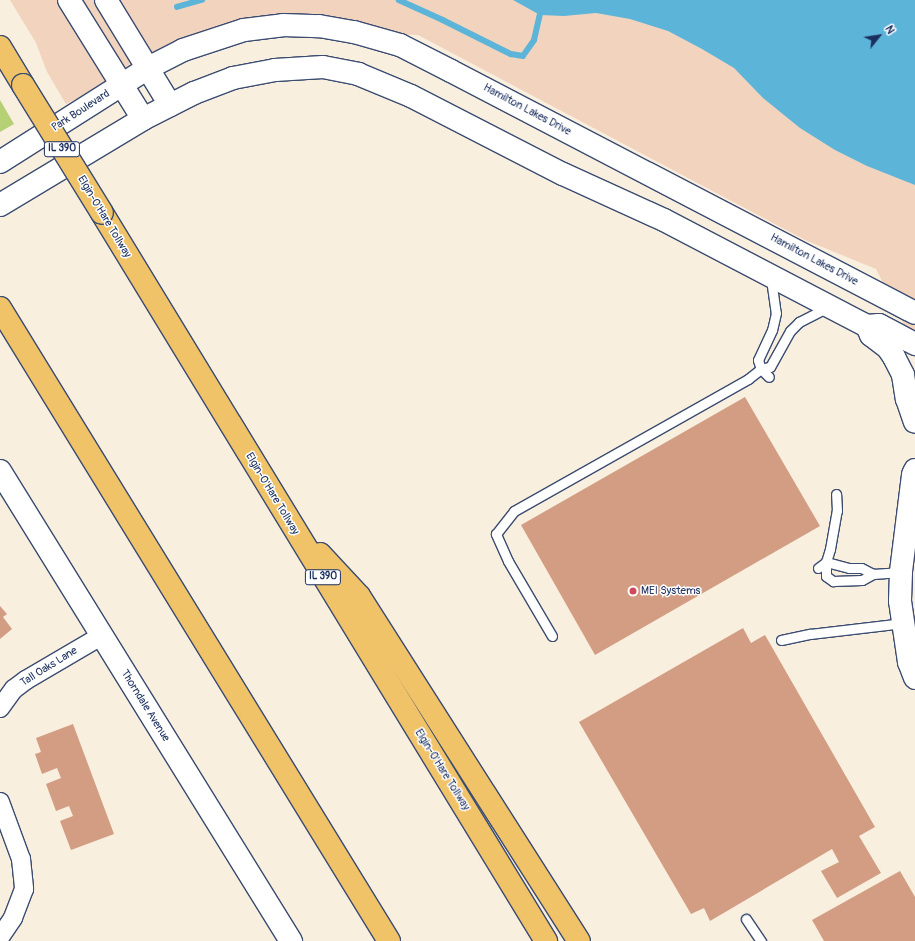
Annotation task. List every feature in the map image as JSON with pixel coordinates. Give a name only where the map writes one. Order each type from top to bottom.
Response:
[{"type":"highway","name":"Elgin-O'Hare Tollway","points":[[0,47],[546,941]]},
{"type":"highway","points":[[0,308],[389,941]]},
{"type":"highway","points":[[290,523],[359,596],[579,941]]},
{"type":"street","name":"Park Boulevard","points":[[69,0],[143,119]]},
{"type":"street","points":[[106,0],[170,105]]},
{"type":"street","name":"Hamilton Lakes Drive","points":[[121,85],[148,68],[184,50],[236,33],[283,25],[319,26],[354,32],[400,45],[915,313]]},
{"type":"street","points":[[0,205],[143,119],[194,93],[233,78],[275,70],[323,67],[358,74],[411,96],[563,174],[664,220],[867,326],[879,325],[915,344]]},
{"type":"street","name":"Park Boulevard","points":[[0,162],[121,85]]},
{"type":"street","points":[[867,326],[871,335],[888,348],[894,357],[903,375],[907,399],[915,422]]},
{"type":"street","points":[[915,470],[913,475],[900,572],[900,601],[903,623],[909,662],[915,678]]},
{"type":"street","name":"Thorndale Avenue","points":[[0,471],[291,941]]},
{"type":"street","name":"Tall Oaks Lane","points":[[1,706],[14,689],[26,680],[101,636]]},
{"type":"street","points":[[0,802],[21,859],[24,889],[13,918],[0,936]]},
{"type":"lane","points":[[769,377],[761,369],[758,360],[772,330],[776,313],[770,275]]},
{"type":"lane","points":[[552,636],[508,561],[496,534],[514,511],[748,379],[761,369],[770,367],[790,331],[799,322],[830,306]]},
{"type":"lane","points":[[836,494],[837,511],[826,562],[826,576],[833,580],[862,580],[873,574],[900,572]]},
{"type":"lane","points":[[826,562],[849,568],[861,568],[873,574]]},
{"type":"lane","points":[[818,568],[826,562]]},
{"type":"lane","points":[[781,640],[810,634],[903,623]]},
{"type":"lane","points":[[746,919],[761,941]]},
{"type":"shaded area","points":[[10,0],[915,0],[915,347],[876,269],[805,240],[418,35],[226,26],[66,104],[47,72],[36,43]]},
{"type":"green space","points":[[0,100],[14,124],[0,132]]},
{"type":"water","points":[[513,0],[915,0],[915,185],[867,166],[835,150],[800,128],[763,98],[734,68],[668,31],[630,19],[596,13],[564,16],[540,15]]},
{"type":"building","name":"MEI Systems","points":[[745,397],[820,526],[595,655],[521,525]]},
{"type":"building","points":[[0,606],[7,614],[3,617],[12,629],[0,639]]},
{"type":"building","points":[[743,628],[751,643],[765,635],[875,827],[859,836],[881,873],[837,898],[821,871],[839,862],[832,849],[710,921],[704,908],[691,914],[579,722]]},
{"type":"building","points":[[73,724],[114,834],[71,850],[60,821],[73,816],[69,806],[56,811],[46,784],[61,778],[57,768],[42,774],[35,754],[41,752],[36,738]]},
{"type":"building","points":[[900,871],[915,897],[915,941],[824,941],[812,920]]},
{"type":"waterway","points":[[177,7],[202,0]]},
{"type":"waterway","points":[[399,0],[511,54],[523,56],[534,40],[540,15]]},
{"type":"place","name":"MEI Systems","points":[[633,591]]}]
